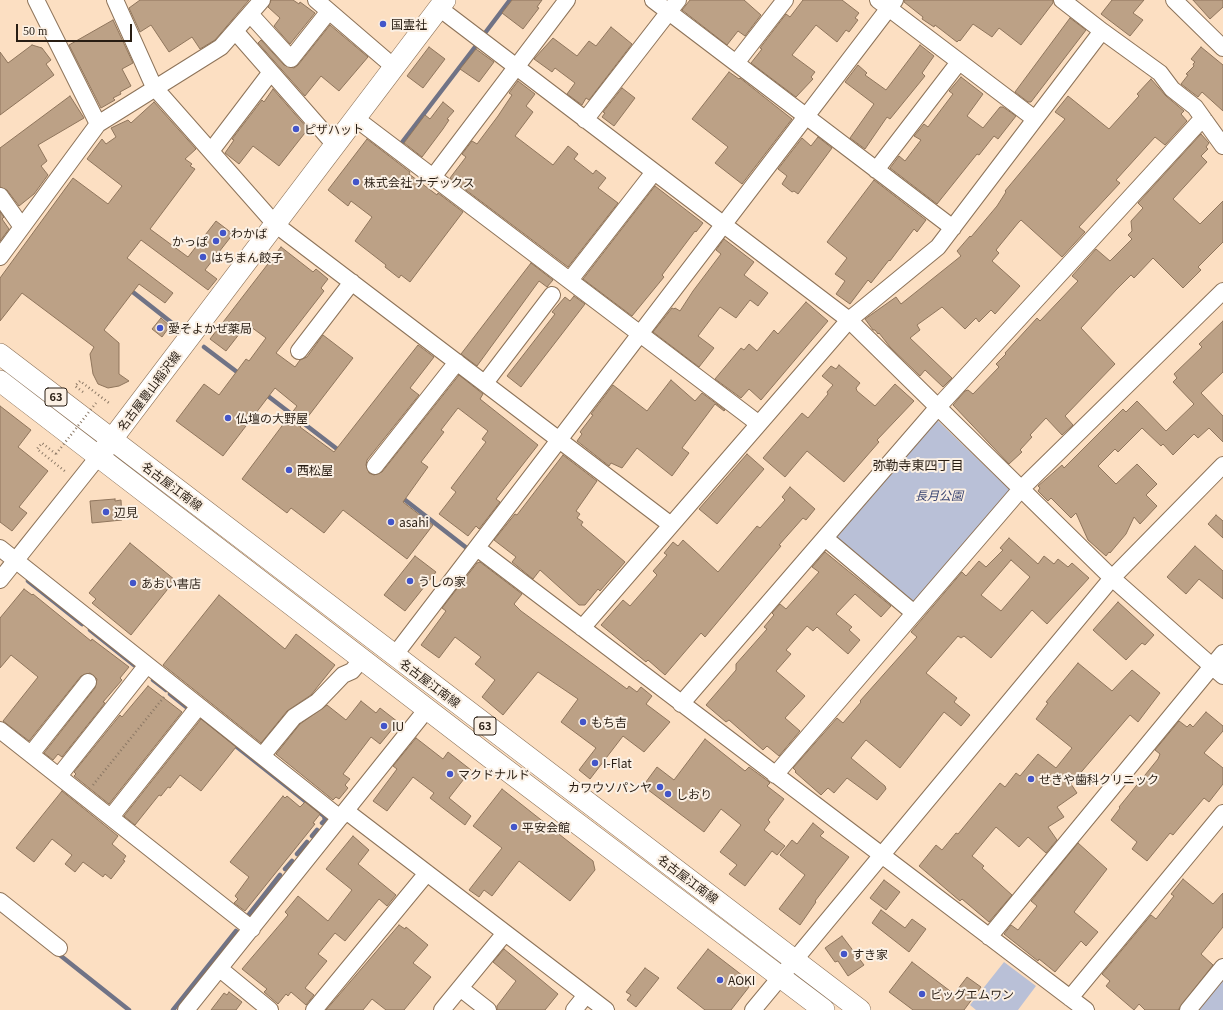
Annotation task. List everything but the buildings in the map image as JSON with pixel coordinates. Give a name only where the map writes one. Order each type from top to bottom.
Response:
[{"type":"main road","name":"名古屋豊山稲沢線","points":[[98,457],[442,4]]},
{"type":"main road","name":"名古屋江南線","points":[[0,354],[860,1010]]},
{"type":"main road","name":"名古屋江南線","points":[[0,381],[427,709],[824,1010]]},
{"type":"street","points":[[36,0],[98,124]]},
{"type":"street","points":[[0,257],[98,124],[154,87],[221,47],[262,0]]},
{"type":"street","points":[[316,0],[394,67]]},
{"type":"street","points":[[433,177],[567,0]]},
{"type":"street","points":[[653,0],[674,6],[736,63],[953,228]]},
{"type":"street","points":[[736,63],[785,0]]},
{"type":"street","points":[[1062,0],[1160,73],[1172,89],[1195,107],[1223,146]]},
{"type":"street","points":[[1174,0],[1222,44]]},
{"type":"street","points":[[119,2],[154,87],[275,224],[671,525]]},
{"type":"street","points":[[394,656],[724,225],[806,116],[887,3],[959,62],[1035,119]]},
{"type":"street","points":[[442,4],[516,67],[849,320],[1112,578],[1218,671]]},
{"type":"street","points":[[586,120],[674,6]]},
{"type":"street","points":[[250,14],[291,59],[329,11]]},
{"type":"street","points":[[582,628],[849,320],[938,247],[1102,30]]},
{"type":"street","points":[[235,31],[335,145]]},
{"type":"street","points":[[876,170],[959,62]]},
{"type":"street","points":[[211,151],[271,72]]},
{"type":"street","points":[[355,118],[759,424]]},
{"type":"street","points":[[682,704],[938,407],[1204,118]]},
{"type":"street","points":[[570,280],[654,172]]},
{"type":"street","points":[[0,196],[22,227]]},
{"type":"street","points":[[299,351],[352,282]]},
{"type":"street","points":[[775,775],[1021,489],[1223,291]]},
{"type":"street","points":[[485,383],[552,295]]},
{"type":"street","points":[[375,466],[457,362]]},
{"type":"street","points":[[0,580],[98,457]]},
{"type":"street","points":[[753,1010],[1112,578],[1223,465]]},
{"type":"street","points":[[825,538],[914,613]]},
{"type":"street","points":[[0,548],[262,756],[343,815],[427,873],[606,1010]]},
{"type":"street","points":[[477,548],[1086,1010]]},
{"type":"street","points":[[989,937],[1218,671],[1223,653]]},
{"type":"street","points":[[262,756],[294,716],[317,702],[343,675],[352,671],[362,659]]},
{"type":"street","points":[[59,776],[147,665]]},
{"type":"street","points":[[31,754],[88,682]]},
{"type":"street","points":[[111,817],[199,706]]},
{"type":"street","points":[[186,1010],[427,709]]},
{"type":"street","points":[[0,730],[252,929]]},
{"type":"street","points":[[1070,998],[1223,813]]},
{"type":"street","points":[[314,1010],[427,873]]},
{"type":"street","points":[[0,901],[59,948]]},
{"type":"street","points":[[442,1010],[505,933]]},
{"type":"street","points":[[1188,1010],[1223,967]]},
{"type":"street","points":[[220,969],[270,1010]]},
{"type":"street","points":[[460,988],[488,1010]]},
{"type":"street","points":[[574,1010],[586,995]]},
{"type":"path","points":[[86,395],[75,386],[80,381],[109,403]]},
{"type":"path","points":[[66,472],[37,449],[42,443],[56,454],[96,403],[91,399]]},
{"type":"path","points":[[84,796],[173,685]]},
{"type":"green space","name":"長月公園","points":[[936,419],[1010,490],[915,602],[908,602],[837,542],[837,536]]},
{"type":"green space","points":[[1004,962],[1036,986],[1018,1010],[976,1010],[970,1005]]},
{"type":"green space","points":[[1223,978],[1223,1010],[1195,1010]]},
{"type":"waterway","points":[[485,33],[510,0]]},
{"type":"waterway","points":[[400,145],[475,47]]},
{"type":"waterway","points":[[129,289],[181,330]]},
{"type":"waterway","points":[[204,347],[241,375]]},
{"type":"waterway","points":[[264,393],[341,452]]},
{"type":"waterway","points":[[400,496],[468,549]]},
{"type":"waterway","points":[[28,581],[82,624]]},
{"type":"waterway","points":[[90,630],[134,665]]},
{"type":"waterway","points":[[153,680],[166,690]]},
{"type":"waterway","points":[[170,694],[190,710]]},
{"type":"waterway","points":[[203,720],[324,816],[325,820],[322,823]]},
{"type":"waterway","points":[[312,836],[317,830]]},
{"type":"waterway","points":[[297,854],[307,842]]},
{"type":"waterway","points":[[285,869],[292,861]]},
{"type":"waterway","points":[[247,917],[280,875]]},
{"type":"waterway","points":[[173,1010],[236,931]]},
{"type":"waterway","points":[[56,952],[129,1010]]},
{"type":"place","name":"国霊社","points":[[383,24]]},
{"type":"place","name":"ピザハット","points":[[296,129]]},
{"type":"place","name":"株式会社 ナデックス","points":[[356,182]]},
{"type":"place","name":"わかば","points":[[223,233]]},
{"type":"place","name":"かっぱ","points":[[216,241]]},
{"type":"place","name":"はちまん餃子","points":[[203,257]]},
{"type":"place","name":"愛そよかぜ薬局","points":[[160,328]]},
{"type":"place","name":"仏壇の大野屋","points":[[228,418]]},
{"type":"place","name":"西松屋","points":[[289,470]]},
{"type":"place","name":"辺見","points":[[106,512]]},
{"type":"place","name":"asahi","points":[[391,522]]},
{"type":"place","name":"うしの家","points":[[410,581]]},
{"type":"place","name":"あおい書店","points":[[133,583]]},
{"type":"place","name":"もち吉","points":[[583,722]]},
{"type":"place","name":"IU","points":[[384,726]]},
{"type":"place","name":"I-Flat","points":[[595,763]]},
{"type":"place","name":"マクドナルド","points":[[450,774]]},
{"type":"place","name":"せきや歯科クリニック","points":[[1031,779]]},
{"type":"place","name":"カワウソパンヤ","points":[[660,787]]},
{"type":"place","name":"しおり","points":[[668,794]]},
{"type":"place","name":"平安会館","points":[[514,827]]},
{"type":"place","name":"すき家","points":[[844,954]]},
{"type":"place","name":"AOKI","points":[[720,980]]},
{"type":"place","name":"ビッグエムワン","points":[[922,994]]},
{"type":"district","name":"弥勒寺東四丁目","points":[[918,465]]}]
